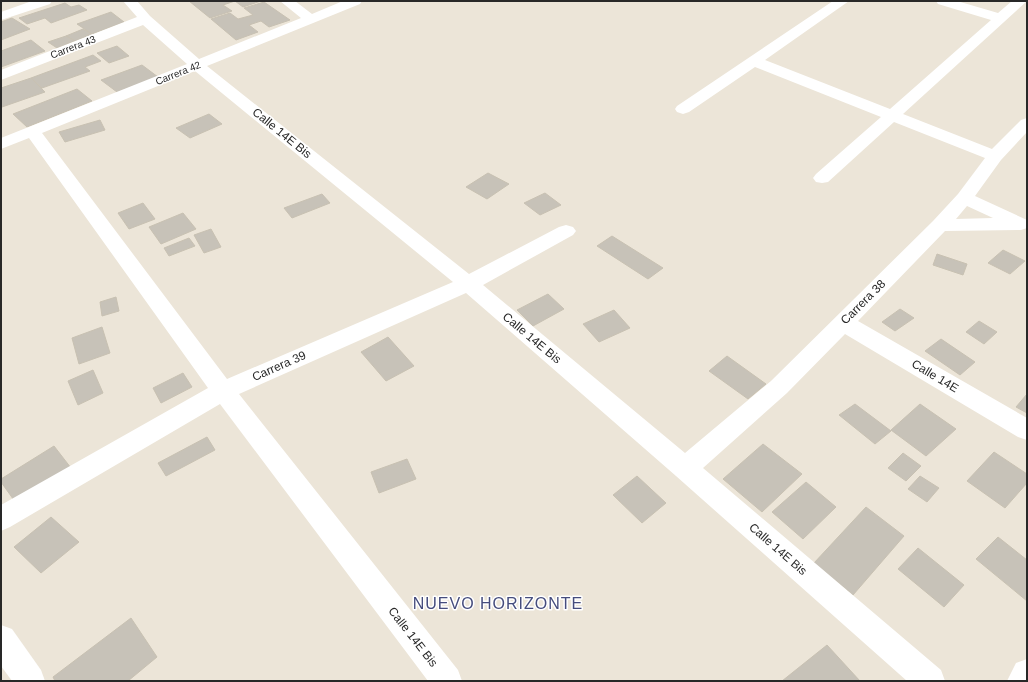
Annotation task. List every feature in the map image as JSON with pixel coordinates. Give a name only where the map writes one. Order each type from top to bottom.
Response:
[{"type":"street","points":[[1,16],[45,1]]},
{"type":"street","name":"Calle 14E Bis","points":[[130,1],[145,19],[197,65],[468,284],[685,468],[930,681]]},
{"type":"street","points":[[287,1],[310,19]]},
{"type":"street","name":"Carrera 42","points":[[4,138],[33,132],[355,1]]},
{"type":"street","points":[[683,109],[842,1]]},
{"type":"street","points":[[943,1],[1000,18]]},
{"type":"street","points":[[822,178],[1020,1]]},
{"type":"street","name":"Carrera 43","points":[[1,75],[145,19]]},
{"type":"street","points":[[754,61],[995,156]]},
{"type":"street","name":"Carrera 38","points":[[685,468],[779,387],[940,225],[964,198],[995,156],[1027,123]]},
{"type":"street","name":"Calle 14E Bis","points":[[33,132],[223,391],[447,681]]},
{"type":"street","points":[[964,198],[1024,225]]},
{"type":"street","points":[[940,225],[1024,225]]},
{"type":"street","name":"Carrera 39","points":[[1,519],[223,391],[468,284],[566,231]]},
{"type":"street","name":"Calle 14E","points":[[843,322],[1027,430]]},
{"type":"street","points":[[1,640],[30,681]]},
{"type":"street","points":[[1022,681],[1027,674]]},
{"type":"building","points":[[189,1],[235,1],[223,5],[232,11],[210,18]]},
{"type":"building","points":[[235,1],[261,1],[243,7]]},
{"type":"building","points":[[264,2],[290,20],[269,27],[261,21],[249,25],[258,32],[236,40],[211,19],[230,13],[238,19],[253,15],[244,8]]},
{"type":"building","points":[[65,3],[71,7],[79,5],[87,10],[51,23],[45,18],[27,24],[19,18]]},
{"type":"building","points":[[111,12],[124,22],[92,34],[77,24]]},
{"type":"building","points":[[12,18],[30,29],[1,40],[1,22]]},
{"type":"building","points":[[83,29],[92,34],[75,41],[66,36]]},
{"type":"building","points":[[66,36],[75,41],[57,48],[48,42]]},
{"type":"building","points":[[31,40],[45,51],[1,67],[1,51]]},
{"type":"building","points":[[117,46],[129,56],[109,63],[97,53]]},
{"type":"building","points":[[93,55],[101,61],[85,67],[90,71],[42,88],[31,78]]},
{"type":"building","points":[[142,65],[158,77],[117,92],[101,80]]},
{"type":"building","points":[[31,78],[45,92],[2,107],[1,88]]},
{"type":"building","points":[[77,89],[92,101],[27,127],[13,114]]},
{"type":"building","points":[[209,114],[222,124],[190,138],[176,128]]},
{"type":"building","points":[[100,120],[105,130],[65,142],[59,132]]},
{"type":"building","points":[[488,173],[509,184],[487,199],[466,187]]},
{"type":"building","points":[[545,193],[561,205],[540,215],[524,203]]},
{"type":"building","points":[[322,194],[330,203],[292,218],[284,208]]},
{"type":"building","points":[[143,203],[155,219],[129,229],[118,213]]},
{"type":"building","points":[[183,213],[196,229],[161,244],[149,227]]},
{"type":"building","points":[[211,229],[221,247],[204,253],[194,235]]},
{"type":"building","points":[[612,236],[663,268],[648,279],[597,246]]},
{"type":"building","points":[[189,238],[195,246],[169,256],[164,248]]},
{"type":"building","points":[[1003,250],[1025,261],[1010,274],[988,263]]},
{"type":"building","points":[[937,254],[967,264],[963,275],[933,265]]},
{"type":"building","points":[[548,294],[564,309],[533,326],[517,310]]},
{"type":"building","points":[[116,297],[119,311],[102,316],[100,302]]},
{"type":"building","points":[[900,309],[914,318],[895,331],[882,322]]},
{"type":"building","points":[[614,310],[630,328],[599,342],[583,324]]},
{"type":"building","points":[[979,321],[997,332],[984,344],[966,332]]},
{"type":"building","points":[[102,327],[110,353],[79,364],[72,338]]},
{"type":"building","points":[[388,337],[414,366],[386,381],[361,352]]},
{"type":"building","points":[[941,339],[975,362],[960,375],[925,351]]},
{"type":"building","points":[[727,356],[766,384],[748,399],[709,371]]},
{"type":"building","points":[[93,370],[103,393],[78,405],[68,381]]},
{"type":"building","points":[[183,373],[192,387],[161,403],[153,388]]},
{"type":"building","points":[[1027,394],[1027,413],[1016,407]]},
{"type":"building","points":[[855,404],[891,431],[875,444],[839,415]]},
{"type":"building","points":[[920,404],[956,429],[926,456],[891,430]]},
{"type":"building","points":[[207,437],[215,450],[166,476],[158,463]]},
{"type":"building","points":[[763,444],[802,474],[762,512],[723,479]]},
{"type":"building","points":[[54,446],[71,468],[16,503],[1,482],[1,479]]},
{"type":"building","points":[[994,452],[1027,474],[1027,483],[1005,508],[967,481]]},
{"type":"building","points":[[903,453],[921,466],[906,481],[888,468]]},
{"type":"building","points":[[407,459],[416,479],[379,493],[371,472]]},
{"type":"building","points":[[637,476],[666,503],[642,523],[613,495]]},
{"type":"building","points":[[920,476],[939,488],[927,502],[908,489]]},
{"type":"building","points":[[806,482],[836,507],[803,539],[772,512]]},
{"type":"building","points":[[866,507],[904,536],[853,595],[814,563]]},
{"type":"building","points":[[51,517],[79,542],[41,573],[14,547]]},
{"type":"building","points":[[998,537],[1027,560],[1027,601],[976,559]]},
{"type":"building","points":[[918,548],[964,585],[944,607],[898,569]]},
{"type":"building","points":[[131,618],[157,657],[128,681],[55,681],[53,677]]},
{"type":"building","points":[[827,645],[860,681],[782,681]]},
{"type":"district","name":"NUEVO HORIZONTE","points":[[498,603]]}]
